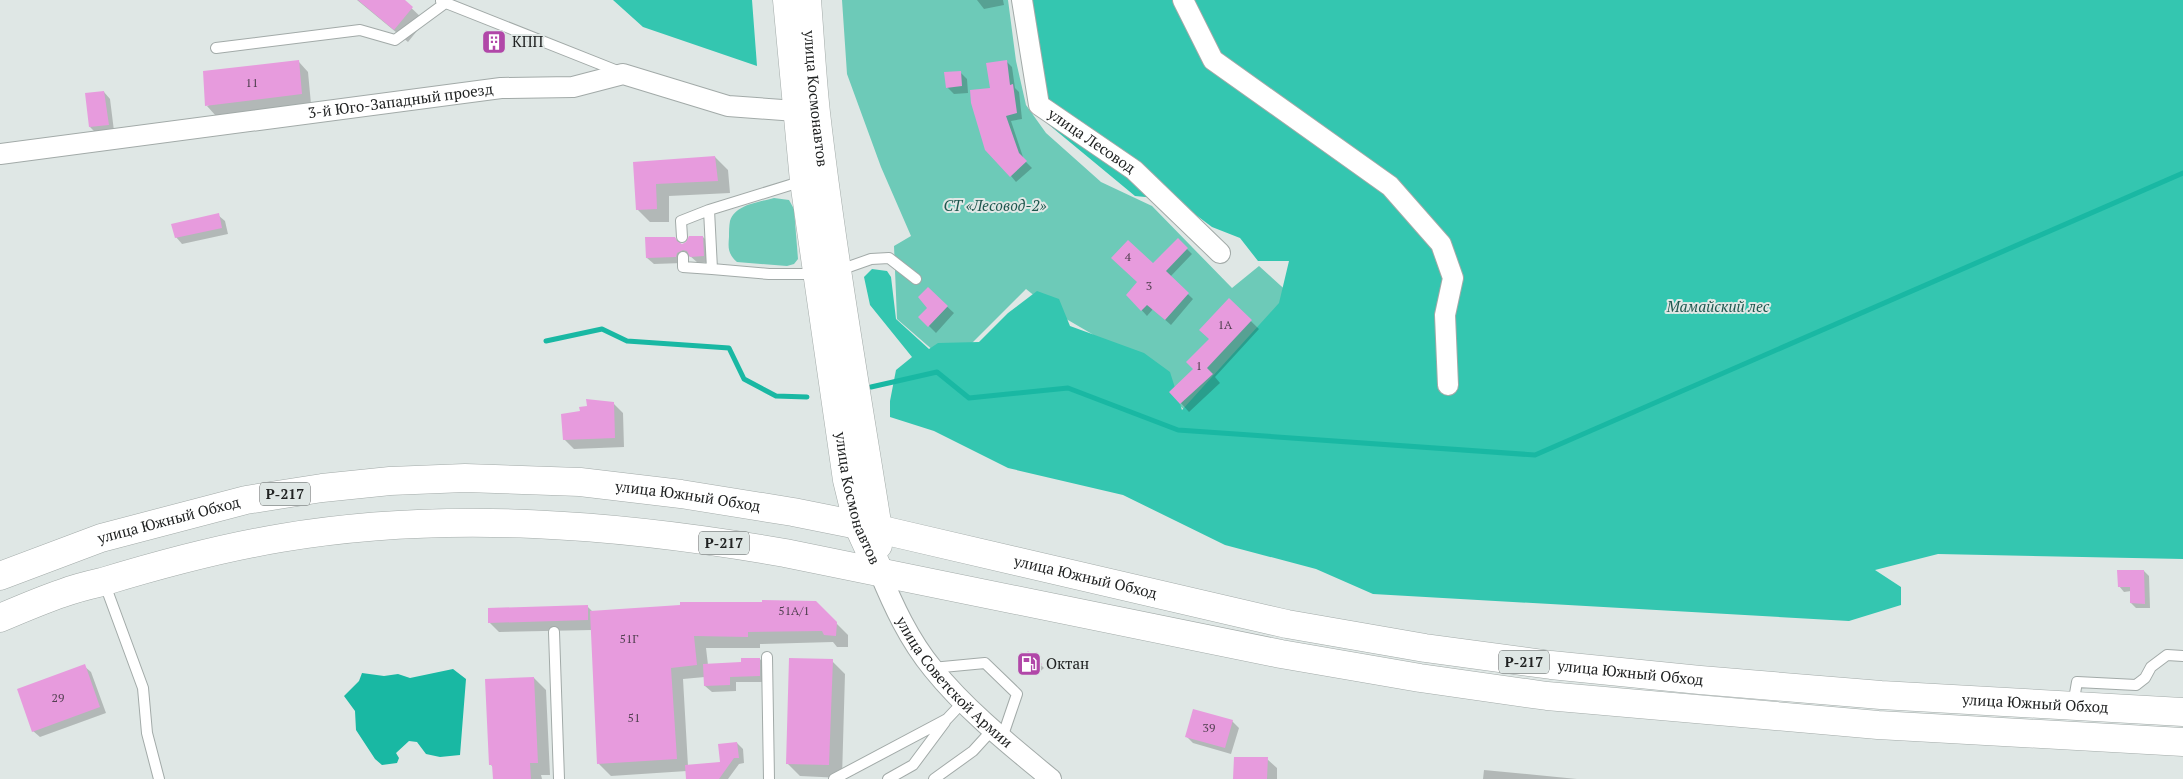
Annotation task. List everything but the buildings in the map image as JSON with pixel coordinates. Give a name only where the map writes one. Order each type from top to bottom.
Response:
[{"type":"main road","name":"улица Космонавтов","points":[[787,0],[796,112],[804,181],[826,273],[868,527],[879,571]]},
{"type":"main road","name":"улица Космонавтов","points":[[807,0],[826,273]]},
{"type":"main road","name":"улица Южный Обход","points":[[0,576],[101,538],[246,500],[322,488],[390,481],[464,478],[580,482],[681,494],[868,527],[1287,624],[1425,648],[1551,665],[1700,680],[1881,695],[2183,712]]},
{"type":"main road","name":"улица Южный Обход","points":[[0,618],[64,592],[143,569],[281,538],[376,527],[473,523],[568,526],[632,531],[785,553],[1281,654],[1420,678],[1547,696],[1878,725],[2183,742]]},
{"type":"street","name":"улица Лесовод","points":[[1022,0],[1039,105],[1134,170],[1220,253]]},
{"type":"street","points":[[1183,0],[1213,60],[1390,186],[1441,244],[1453,278],[1445,315],[1448,385]]},
{"type":"street","points":[[623,74],[728,106],[796,112]]},
{"type":"street","name":"3-й Юго-Западный проезд","points":[[0,154],[500,88],[573,86],[623,74]]},
{"type":"street","name":"улица Советской Армии","points":[[879,571],[909,635],[932,668],[963,702],[1051,779]]},
{"type":"lane","points":[[216,48],[360,30],[395,40],[442,2],[623,74]]},
{"type":"lane","points":[[682,236],[681,221],[709,210],[804,181]]},
{"type":"lane","points":[[709,210],[712,268]]},
{"type":"lane","points":[[683,257],[683,267],[769,274],[826,273],[871,259],[888,258],[916,279]]},
{"type":"lane","points":[[103,581],[143,688],[146,733],[159,779]]},
{"type":"lane","points":[[554,632],[559,779]]},
{"type":"lane","points":[[2073,706],[2077,682],[2136,684],[2145,678],[2151,667],[2167,655],[2183,656]]},
{"type":"lane","points":[[767,656],[770,779]]},
{"type":"lane","points":[[932,668],[985,663],[1017,694],[998,734],[934,779]]},
{"type":"lane","points":[[888,779],[913,765],[947,719],[963,702]]},
{"type":"lane","points":[[834,779],[947,719]]},
{"type":"green space","points":[[613,0],[752,0],[757,66],[643,27]]},
{"type":"green space","name":"СТ «Лесовод-2»","points":[[842,0],[1008,0],[1016,61],[1026,105],[1046,133],[1101,182],[1152,206],[1232,288],[1259,266],[1291,295],[1186,411],[1092,334],[1056,313],[1026,289],[950,365],[897,319],[894,246],[911,236],[881,167],[847,74]]},
{"type":"green space","name":"Мамайский лес","points":[[1031,0],[2183,0],[2183,559],[1938,554],[1875,570],[1901,587],[1901,605],[1849,621],[1373,594],[1316,569],[1225,545],[1123,495],[1008,468],[934,431],[890,417],[890,401],[896,370],[912,357],[870,305],[864,277],[872,269],[887,271],[891,277],[896,319],[929,349],[938,343],[979,342],[1008,313],[1037,291],[1059,299],[1070,326],[1144,353],[1170,372],[1182,410],[1279,303],[1289,261],[1258,261],[1240,238],[1212,227],[1176,200],[1135,196],[1048,124]]},
{"type":"green space","points":[[774,198],[789,200],[794,209],[798,259],[794,264],[787,266],[737,262],[730,253],[729,248],[729,225],[733,215],[742,207]]},
{"type":"shaded area","points":[[453,669],[466,679],[460,755],[440,757],[426,754],[417,742],[409,741],[396,753],[399,758],[397,763],[382,765],[375,759],[356,730],[355,711],[344,696],[359,681],[362,673],[384,676],[398,674],[410,678]]},
{"type":"waterway","points":[[871,387],[937,372],[969,398],[1068,388],[1178,430],[1535,455],[2183,173]]},
{"type":"waterway","points":[[546,341],[602,329],[627,341],[729,348],[744,379],[776,396],[807,397]]},
{"type":"place","name":"КПП","points":[[494,42]]},
{"type":"place","name":"Октан","points":[[1029,664]]}]
